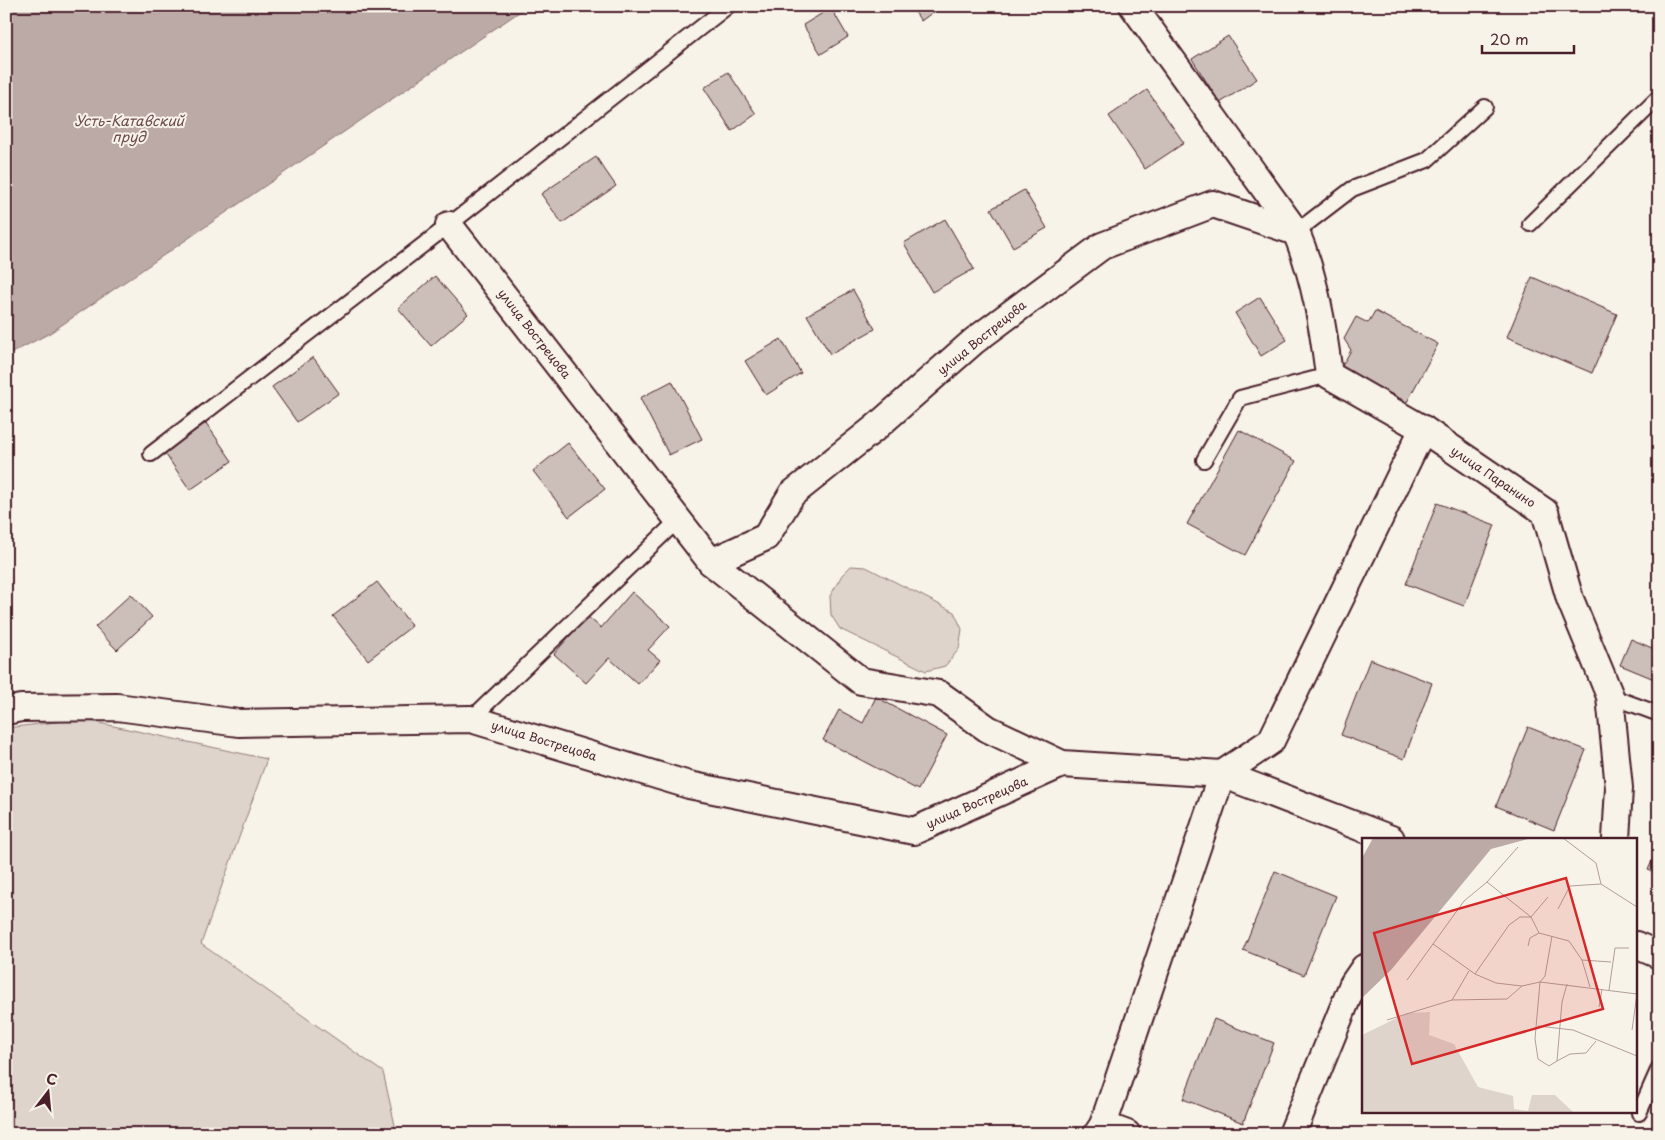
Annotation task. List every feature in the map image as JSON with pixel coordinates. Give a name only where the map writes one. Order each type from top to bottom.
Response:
[{"type":"street","points":[[1133,6],[1296,232],[1306,257],[1326,349],[1329,375]]},
{"type":"street","name":"улица Вострецова","points":[[711,562],[766,536],[792,494],[875,428],[974,341],[1102,246],[1213,204],[1296,232]]},
{"type":"street","name":"улица Вострецова","points":[[450,225],[711,562],[861,680],[939,694],[988,729],[1062,764],[1222,774]]},
{"type":"street","name":"улица Паранино","points":[[1329,375],[1423,430],[1545,512],[1570,599],[1610,696],[1619,788],[1616,838]]},
{"type":"street","points":[[1127,1134],[1100,1129],[1222,774],[1271,741],[1423,430]]},
{"type":"street","name":"улица Вострецова","points":[[6,711],[21,708],[117,707],[239,723],[471,719],[689,785],[914,832],[1062,764]]},
{"type":"street","points":[[1222,774],[1387,838]]},
{"type":"street","points":[[1638,946],[1659,955]]},
{"type":"street","points":[[1292,1134],[1353,984],[1362,971]]},
{"type":"lane","points":[[151,454],[450,225],[728,6]]},
{"type":"lane","points":[[1530,224],[1659,97]]},
{"type":"lane","points":[[1296,232],[1352,189],[1427,160],[1485,107]]},
{"type":"lane","points":[[1204,460],[1240,398],[1329,375]]},
{"type":"lane","points":[[471,719],[678,520]]},
{"type":"lane","points":[[1610,696],[1659,714]]},
{"type":"lane","points":[[1639,1113],[1659,1068]]},
{"type":"shaded area","points":[[851,566],[866,567],[954,612],[962,629],[959,649],[945,666],[926,671],[840,629],[831,615],[830,596],[842,575]]},
{"type":"shaded area","points":[[81,719],[267,759],[201,944],[383,1072],[397,1134],[6,1134],[6,728]]},
{"type":"water","name":"Усть-Катавский пруд","points":[[6,6],[528,6],[50,333],[6,356]]},
{"type":"building","points":[[911,6],[941,6],[921,21]]},
{"type":"building","points":[[831,8],[848,37],[821,54],[803,25]]},
{"type":"building","points":[[1228,36],[1257,79],[1220,103],[1192,59]]},
{"type":"building","points":[[728,72],[756,114],[732,131],[704,88]]},
{"type":"building","points":[[1147,90],[1184,143],[1145,169],[1109,116]]},
{"type":"building","points":[[596,157],[616,186],[562,223],[541,194]]},
{"type":"building","points":[[1024,190],[1047,228],[1013,247],[991,209]]},
{"type":"building","points":[[945,219],[974,269],[932,292],[904,243]]},
{"type":"building","points":[[435,276],[468,314],[431,346],[398,308]]},
{"type":"building","points":[[1532,277],[1617,314],[1592,373],[1507,337]]},
{"type":"building","points":[[853,290],[875,329],[830,354],[807,315]]},
{"type":"building","points":[[1260,297],[1287,340],[1261,356],[1235,313]]},
{"type":"building","points":[[1375,311],[1438,344],[1407,402],[1341,368],[1351,350],[1344,339],[1356,317],[1368,323]]},
{"type":"building","points":[[781,339],[801,373],[766,395],[745,361]]},
{"type":"building","points":[[313,357],[339,393],[297,422],[272,387]]},
{"type":"building","points":[[672,381],[702,439],[669,455],[640,398]]},
{"type":"building","points":[[206,423],[232,461],[190,490],[164,452]]},
{"type":"building","points":[[1239,430],[1296,461],[1245,555],[1187,524]]},
{"type":"building","points":[[568,443],[605,489],[569,517],[533,471]]},
{"type":"building","points":[[1437,503],[1495,525],[1464,606],[1406,584]]},
{"type":"building","points":[[377,582],[412,626],[368,660],[333,616]]},
{"type":"building","points":[[632,592],[670,626],[648,650],[660,660],[638,684],[609,658],[586,683],[554,654],[587,616],[601,628]]},
{"type":"building","points":[[131,594],[152,617],[117,650],[95,627]]},
{"type":"building","points":[[1631,639],[1659,651],[1659,681],[1620,665]]},
{"type":"building","points":[[1370,659],[1432,683],[1404,759],[1341,735]]},
{"type":"building","points":[[876,697],[947,735],[918,790],[823,740],[839,710],[863,723]]},
{"type":"building","points":[[1528,727],[1586,750],[1554,830],[1496,806]]},
{"type":"building","points":[[1659,845],[1659,874],[1648,870]]},
{"type":"building","points":[[1275,871],[1336,896],[1304,975],[1243,950]]},
{"type":"building","points":[[1214,1019],[1274,1043],[1243,1123],[1183,1099]]}]
